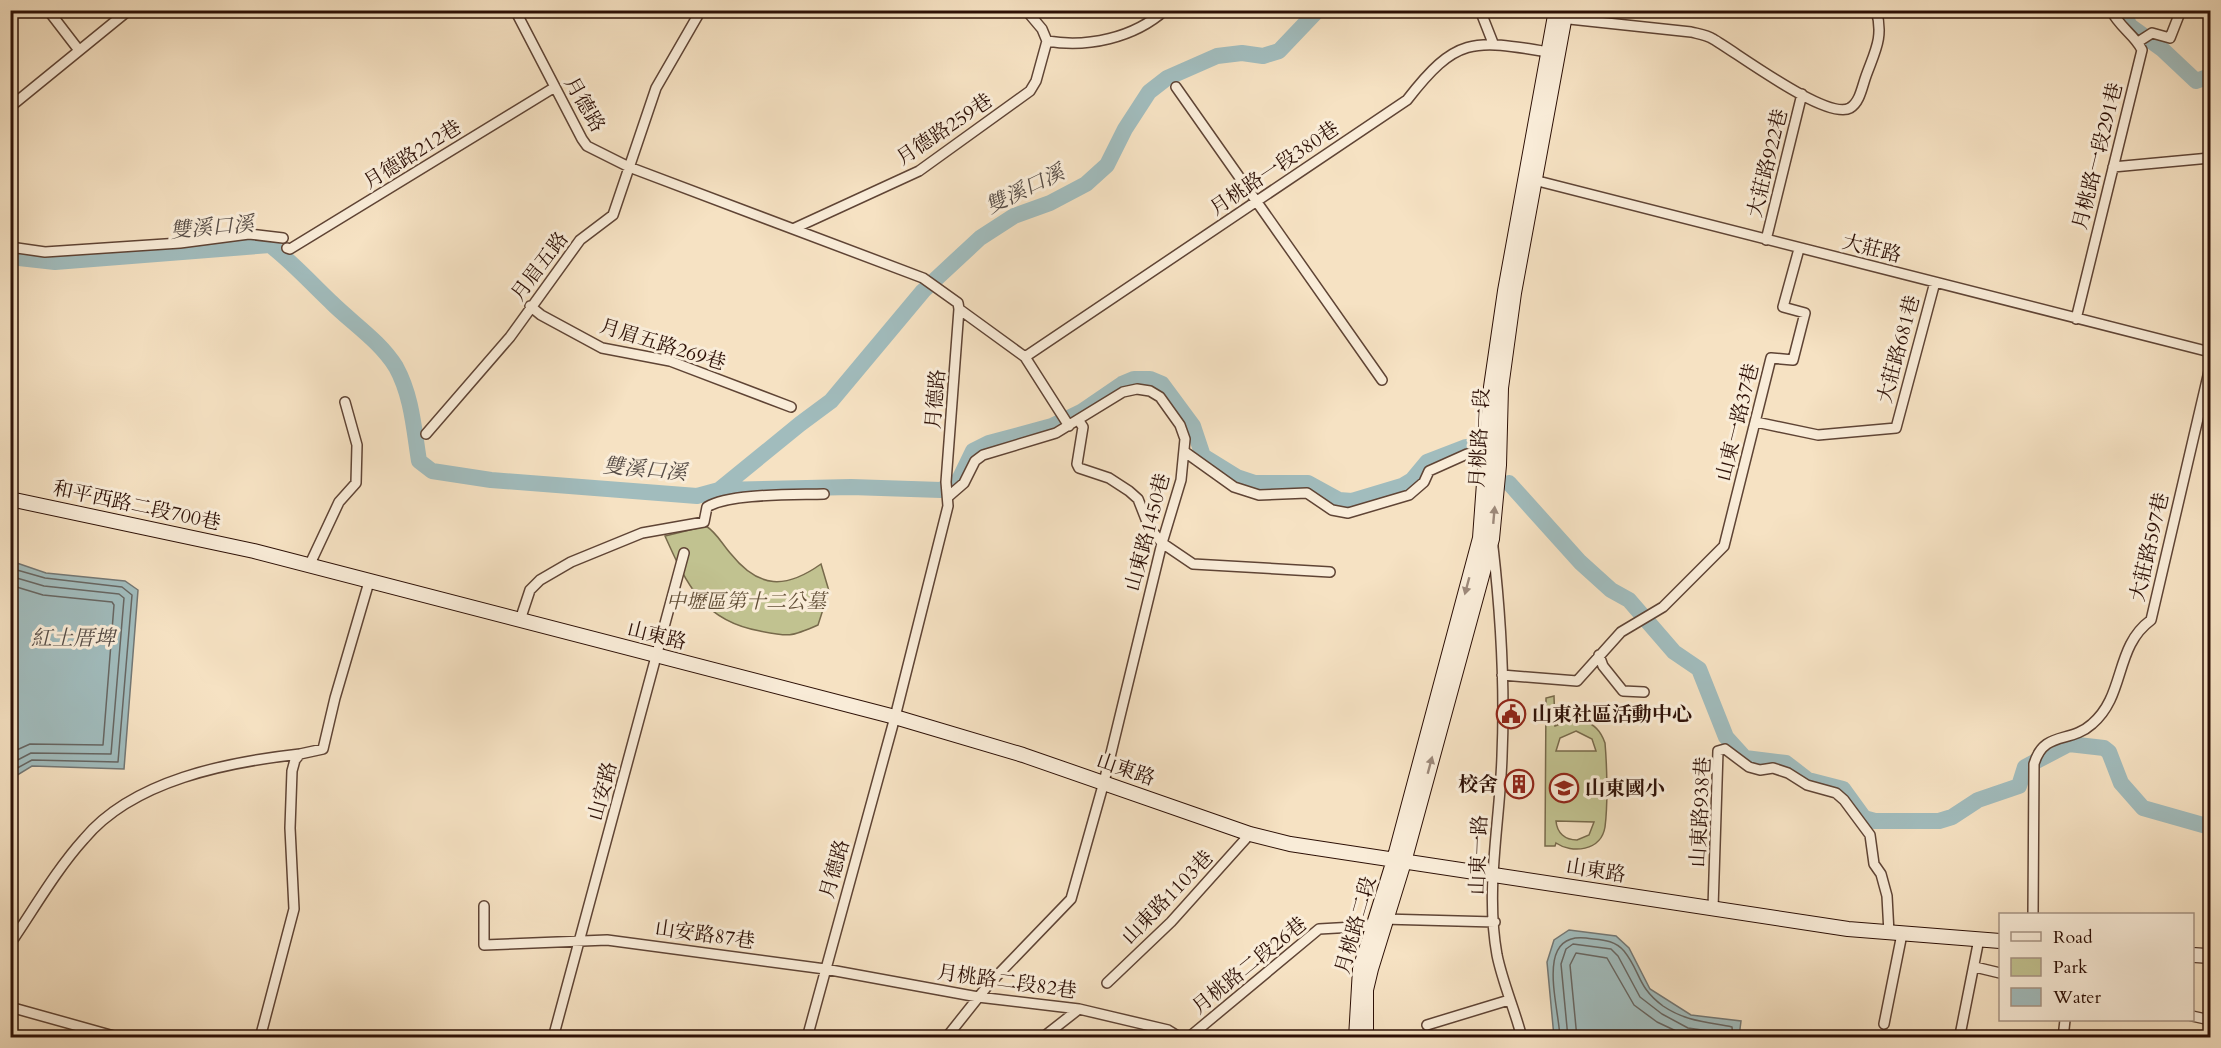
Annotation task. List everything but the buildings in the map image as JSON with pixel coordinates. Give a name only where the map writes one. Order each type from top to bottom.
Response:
[{"type":"street","points":[[48,10],[78,49]]},
{"type":"street","points":[[10,107],[78,49],[129,10]]},
{"type":"street","name":"月德路","points":[[515,10],[587,146],[629,167],[923,278],[939,292],[958,303],[946,482],[949,496],[895,717],[807,1038]]},
{"type":"street","name":"月眉五路","points":[[426,434],[510,337],[530,306],[580,240],[613,215],[656,88],[701,10]]},
{"type":"street","points":[[1026,10],[1042,29],[1047,41],[1068,45],[1096,42],[1147,24],[1165,10]]},
{"type":"street","points":[[1480,10],[1493,42]]},
{"type":"street","points":[[1560,14],[1691,32],[1710,37],[1802,94],[1832,109],[1843,111],[1854,104],[1881,35],[1876,10]]},
{"type":"street","points":[[2111,10],[2123,30],[2138,42],[2152,33],[2170,38],[2181,10]]},
{"type":"street","name":"月桃路一段","points":[[1531,179],[1548,52],[1560,14]]},
{"type":"street","name":"月桃路一段","points":[[1486,538],[1491,387],[1560,14]]},
{"type":"street","name":"月德路259巷","points":[[795,228],[919,171],[1023,96],[1036,81],[1047,41]]},
{"type":"street","name":"月桃路一段380巷","points":[[1025,357],[1407,100],[1431,69],[1456,50],[1493,42],[1548,52]]},
{"type":"street","name":"月桃路一段291巷","points":[[2076,319],[2142,50],[2138,42]]},
{"type":"street","name":"月德路212巷","points":[[287,248],[291,249],[301,243],[555,87]]},
{"type":"street","points":[[1176,87],[1382,380]]},
{"type":"street","name":"大莊路922巷","points":[[1766,240],[1802,94]]},
{"type":"street","points":[[2113,167],[2211,158]]},
{"type":"street","name":"大莊路","points":[[1531,179],[2211,352]]},
{"type":"street","points":[[10,247],[45,252],[180,243],[249,234],[283,238]]},
{"type":"street","name":"山東一路37巷","points":[[1599,655],[1621,632],[1663,607],[1724,546],[1771,358],[1793,360],[1805,313],[1783,307],[1799,249]]},
{"type":"street","name":"大莊路681巷","points":[[1756,422],[1818,435],[1896,428],[1935,282]]},
{"type":"street","name":"月桃路一段","points":[[1399,861],[1486,538],[1499,465],[1501,388],[1509,292]]},
{"type":"street","name":"月眉五路269巷","points":[[530,306],[541,315],[602,348],[670,361],[790,407]]},
{"type":"street","points":[[959,309],[1025,357],[1062,411],[1069,426]]},
{"type":"street","name":"大莊路597巷","points":[[2033,913],[2035,761],[2038,750],[2050,741],[2083,732],[2095,722],[2108,704],[2127,646],[2133,635],[2151,620],[2211,367]]},
{"type":"street","name":"山東路1450巷","points":[[946,1038],[978,997],[1071,899],[1104,782],[1162,543],[1172,515],[1185,452],[1185,439],[1180,425],[1160,397],[1150,391],[1137,389],[1123,392],[1080,421],[1056,433],[983,455],[975,461],[963,483],[949,496]]},
{"type":"street","points":[[309,566],[339,502],[356,483],[357,445],[345,402]]},
{"type":"street","points":[[1080,421],[1083,427],[1077,464],[1079,468],[1109,478],[1138,499],[1149,527],[1162,543],[1184,559],[1202,567],[1329,572]]},
{"type":"street","points":[[1185,452],[1234,487],[1259,495],[1307,493],[1332,510],[1348,513],[1409,495],[1424,482],[1429,471],[1467,454],[1487,461]]},
{"type":"street","points":[[519,620],[530,590],[540,580],[598,550],[642,532],[704,522],[707,507],[713,502],[749,497],[824,494]]},
{"type":"street","name":"和平西路二段700巷","points":[[10,499],[254,551]]},
{"type":"street","name":"山東一路","points":[[1486,538],[1502,626],[1502,756],[1492,874],[1497,954],[1522,1038]]},
{"type":"street","name":"山東路","points":[[254,551],[895,717],[1104,782],[1250,834],[1290,844],[1895,933],[1999,941]]},
{"type":"street","name":"山安路","points":[[553,1038],[684,554]]},
{"type":"street","points":[[10,944],[84,838],[109,816],[148,790],[247,760],[323,749],[335,698],[369,582]]},
{"type":"street","points":[[1502,675],[1577,681],[1599,655],[1603,666],[1623,691],[1644,692]]},
{"type":"street","name":"山東路938巷","points":[[1713,908],[1718,751],[1725,749],[1749,767],[1760,770],[1773,768],[1788,773],[1807,786],[1836,793],[1844,800],[1870,835],[1874,864],[1887,896],[1895,933]]},
{"type":"street","points":[[260,1038],[294,909],[290,828],[292,771],[294,760],[300,754]]},
{"type":"street","name":"山東路1103巷","points":[[1107,983],[1171,922],[1250,834]]},
{"type":"street","name":"月桃路二段","points":[[1356,1038],[1360,969],[1399,861]]},
{"type":"street","name":"山安路87巷","points":[[484,906],[484,945],[607,939],[825,969]]},
{"type":"street","name":"月桃路二段","points":[[1366,1038],[1366,990],[1377,921]]},
{"type":"street","name":"月桃路二段26巷","points":[[1188,1038],[1319,929],[1377,921],[1495,922]]},
{"type":"street","points":[[1884,1024],[1895,933]]},
{"type":"street","points":[[1960,1035],[1979,939]]},
{"type":"street","points":[[2194,955],[2211,956]]},
{"type":"street","points":[[1975,968],[1999,973]]},
{"type":"street","name":"月桃路二段82巷","points":[[825,969],[978,997],[1078,1009],[1168,1029],[1181,1038]]},
{"type":"street","points":[[1427,1025],[1509,1000]]},
{"type":"street","points":[[10,1007],[121,1038]]},
{"type":"street","points":[[1042,1038],[1078,1009]]},
{"type":"street","points":[[2194,1016],[2211,1020]]},
{"type":"street","points":[[2063,1038],[2065,1021]]},
{"type":"green space","name":"中壢區第十二公墓","points":[[706,526],[741,566],[763,579],[773,582],[785,581],[796,578],[821,564],[829,591],[818,625],[795,634],[777,634],[740,626],[724,619],[711,609],[690,585],[665,536]]},
{"type":"green space","points":[[1554,696],[1555,726],[1578,721],[1591,724],[1601,734],[1605,743],[1607,807],[1605,827],[1598,841],[1585,848],[1570,849],[1556,843],[1555,846],[1545,846],[1546,698]],"holes":[[[1576,731],[1592,739],[1596,751],[1556,751],[1560,738]],[[1556,821],[1594,822],[1589,835],[1577,840],[1562,835]]]},
{"type":"water","name":"紅土厝埤","points":[[11,561],[46,573],[125,581],[138,590],[124,769],[32,766],[11,779]]},
{"type":"water","points":[[1569,930],[1616,936],[1629,948],[1650,989],[1691,1015],[1741,1021],[1739,1037],[1554,1037],[1547,962],[1554,940]]},
{"type":"waterway","name":"雙溪口溪","points":[[10,257],[55,262],[270,245],[374,341],[396,367],[406,390],[412,413],[419,461],[432,471],[491,480],[697,496],[719,490],[831,401],[923,291],[980,238],[1014,216],[1050,203],[1086,184],[1107,165],[1125,129],[1149,92],[1167,78],[1217,56],[1242,53],[1263,56],[1279,51],[1318,10]]},
{"type":"waterway","name":"雙溪口溪","points":[[2121,10],[2130,26],[2162,49],[2196,81],[2210,76]]},
{"type":"waterway","points":[[719,490],[851,487],[941,490],[959,480],[973,451],[989,443],[1052,426],[1081,412],[1122,384],[1134,379],[1150,379],[1162,384],[1193,426],[1203,456],[1237,477],[1255,483],[1308,483],[1339,500],[1352,501],[1402,486],[1412,480],[1427,462],[1466,447],[1481,451]]},
{"type":"waterway","points":[[1509,483],[1580,562],[1611,590],[1629,600],[1674,652],[1699,669],[1726,737],[1745,758],[1786,763],[1808,780],[1843,789],[1864,818],[1875,821],[1939,821],[1952,817],[1978,800],[2019,786],[2025,767],[2069,744],[2104,748],[2109,752],[2121,783],[2143,808],[2210,827]]},
{"type":"place","name":"山東社區活動中心","points":[[1511,714]]},
{"type":"place","name":"校舍","points":[[1519,784]]},
{"type":"place","name":"山東國小","points":[[1564,788]]}]
